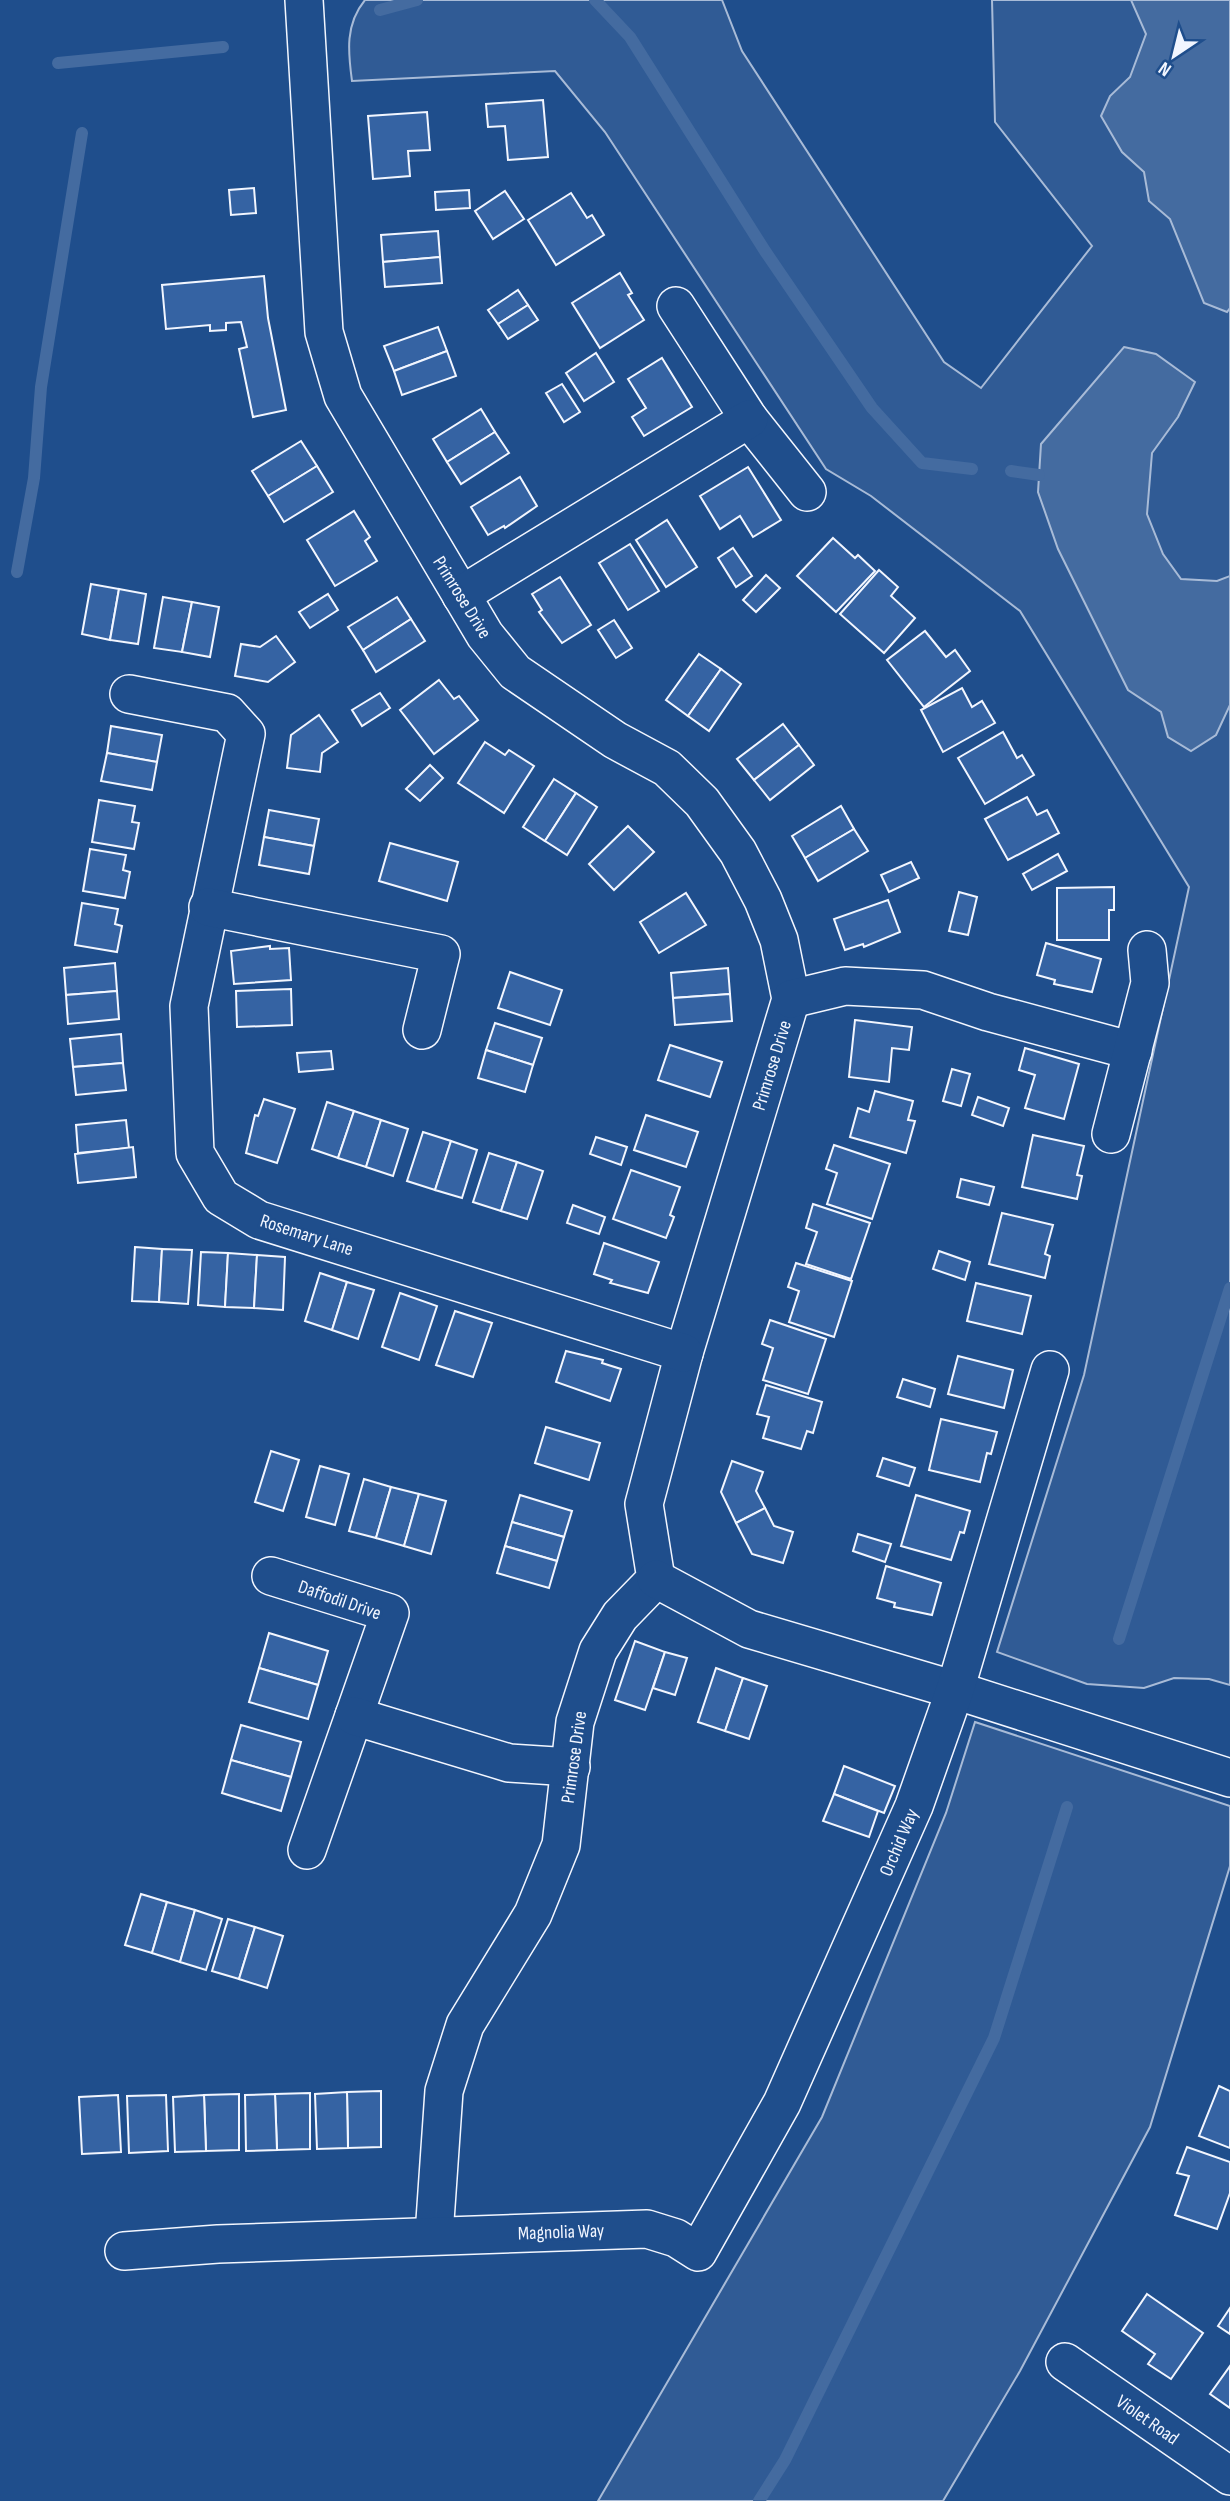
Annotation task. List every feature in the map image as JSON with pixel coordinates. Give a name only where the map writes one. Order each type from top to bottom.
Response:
[{"type":"street","name":"Primrose Drive","points":[[304,0],[324,332],[343,396],[485,635],[514,672],[615,740],[667,768],[702,802],[738,852],[763,901],[779,940],[792,999],[684,1353],[644,1504],[656,1579],[620,1616],[598,1651],[575,1722],[561,1845],[533,1914],[465,2025],[444,2091],[434,2235]]},
{"type":"street","points":[[676,306],[749,419],[807,492]]},
{"type":"street","points":[[461,595],[749,419]]},
{"type":"street","name":"Rosemary Lane","points":[[129,694],[227,713],[246,734],[189,1006],[195,1153],[221,1197],[259,1220],[684,1353]]},
{"type":"street","points":[[208,906],[441,954],[422,1030]]},
{"type":"street","points":[[1111,1133],[1150,983],[1147,950]]},
{"type":"street","points":[[792,999],[845,986],[923,990],[988,1012],[1133,1051]]},
{"type":"street","name":"Orchid Way","points":[[834,1991],[914,1807],[954,1690],[1050,1370]]},
{"type":"street","name":"Daffodil Drive","points":[[271,1576],[390,1613],[307,1850]]},
{"type":"street","points":[[656,1579],[749,1629],[954,1690],[1230,1778]]},
{"type":"street","points":[[354,1716],[509,1763],[571,1767]]},
{"type":"street","name":"Magnolia Way","points":[[124,2252],[218,2244],[647,2229],[676,2238],[698,2252],[782,2103],[834,1991]]},
{"type":"street","name":"Violet Road","points":[[1065,2362],[1230,2476]]},
{"type":"shaded area","points":[[365,0],[722,0],[742,51],[944,362],[981,388],[1092,246],[995,122],[992,0],[1230,0],[1230,1685],[1209,1679],[1174,1678],[1144,1688],[1087,1684],[997,1652],[1084,1375],[1189,887],[1020,611],[871,496],[826,469],[605,132],[555,71],[352,81],[349,49],[351,29]]},
{"type":"shaded area","points":[[1131,0],[1230,0],[1230,308],[1227,312],[1204,303],[1170,219],[1149,201],[1144,172],[1122,152],[1101,116],[1110,96],[1130,77],[1146,34]]},
{"type":"shaded area","points":[[1124,347],[1156,354],[1195,382],[1178,417],[1152,453],[1147,514],[1163,554],[1181,579],[1217,581],[1230,576],[1230,705],[1216,735],[1191,751],[1168,737],[1161,712],[1128,690],[1058,549],[1038,492],[1041,444]]},
{"type":"shaded area","points":[[975,1722],[1230,1806],[1230,1866],[1150,2127],[1020,2371],[943,2501],[598,2501],[822,2117],[946,1813]]},
{"type":"building","points":[[543,100],[548,157],[508,160],[505,126],[488,127],[486,104]]},
{"type":"building","points":[[427,112],[430,150],[408,151],[410,176],[373,179],[368,116]]},
{"type":"building","points":[[254,188],[256,213],[231,215],[229,190]]},
{"type":"building","points":[[469,190],[470,208],[436,210],[435,192]]},
{"type":"building","points":[[505,191],[524,219],[493,239],[475,211]]},
{"type":"building","points":[[571,193],[587,218],[592,215],[604,235],[556,265],[528,220]]},
{"type":"building","points":[[438,231],[440,257],[383,262],[381,235]]},
{"type":"building","points":[[440,257],[442,283],[385,287],[383,262]]},
{"type":"building","points":[[620,273],[632,293],[628,295],[644,320],[600,348],[572,303]]},
{"type":"building","points":[[264,276],[268,318],[286,410],[253,417],[239,349],[247,347],[241,322],[226,323],[226,330],[210,331],[210,325],[166,329],[162,285]]},
{"type":"building","points":[[518,290],[528,305],[498,324],[488,310]]},
{"type":"building","points":[[528,305],[538,320],[508,339],[498,324]]},
{"type":"building","points":[[438,327],[447,351],[394,371],[384,346]]},
{"type":"building","points":[[447,351],[456,376],[402,395],[394,371]]},
{"type":"building","points":[[596,353],[614,382],[584,401],[566,373]]},
{"type":"building","points":[[662,358],[692,407],[644,436],[632,417],[646,408],[628,379]]},
{"type":"building","points":[[562,384],[580,412],[564,422],[546,393]]},
{"type":"building","points":[[481,409],[495,432],[447,462],[433,439]]},
{"type":"building","points":[[495,432],[509,453],[461,484],[447,462]]},
{"type":"building","points":[[301,441],[317,466],[268,496],[252,471]]},
{"type":"building","points":[[317,466],[333,492],[284,522],[268,496]]},
{"type":"building","points":[[748,467],[781,520],[753,537],[740,516],[720,529],[700,496]]},
{"type":"building","points":[[520,477],[537,506],[505,528],[504,526],[488,535],[471,507]]},
{"type":"building","points":[[354,511],[370,537],[365,541],[377,561],[335,586],[307,540]]},
{"type":"building","points":[[667,520],[697,567],[666,587],[636,540]]},
{"type":"building","points":[[833,538],[855,558],[858,555],[875,571],[836,612],[797,576]]},
{"type":"building","points":[[630,544],[659,591],[628,610],[599,563]]},
{"type":"building","points":[[733,548],[752,576],[736,587],[718,558]]},
{"type":"building","points":[[879,570],[898,587],[891,596],[915,618],[884,653],[840,614]]},
{"type":"building","points":[[766,575],[780,588],[756,612],[743,600]]},
{"type":"building","points":[[560,577],[591,625],[562,643],[539,612],[542,610],[532,594]]},
{"type":"building","points":[[91,584],[119,589],[110,640],[82,634]]},
{"type":"building","points":[[119,589],[146,594],[138,644],[110,640]]},
{"type":"building","points":[[328,594],[338,610],[310,628],[299,612]]},
{"type":"building","points":[[163,597],[192,602],[182,652],[154,648]]},
{"type":"building","points":[[397,597],[411,619],[363,650],[348,627]]},
{"type":"building","points":[[192,602],[219,607],[210,657],[182,652]]},
{"type":"building","points":[[411,619],[425,641],[376,672],[363,650]]},
{"type":"building","points":[[614,620],[632,648],[616,658],[598,630]]},
{"type":"building","points":[[925,631],[946,657],[955,650],[970,671],[924,707],[887,660]]},
{"type":"building","points":[[276,636],[295,662],[268,682],[235,676],[241,644],[260,647]]},
{"type":"building","points":[[699,654],[721,669],[688,716],[666,700]]},
{"type":"building","points":[[721,669],[741,684],[709,731],[688,716]]},
{"type":"building","points":[[439,680],[454,699],[459,696],[478,720],[434,754],[400,710]]},
{"type":"building","points":[[962,688],[972,707],[982,701],[995,723],[943,752],[921,710]]},
{"type":"building","points":[[380,693],[390,708],[362,726],[352,710]]},
{"type":"building","points":[[319,715],[338,742],[322,753],[320,772],[287,768],[291,735]]},
{"type":"building","points":[[783,724],[799,745],[754,780],[737,759]]},
{"type":"building","points":[[111,726],[162,735],[157,762],[107,753]]},
{"type":"building","points":[[1003,732],[1017,758],[1022,755],[1034,775],[985,804],[958,758]]},
{"type":"building","points":[[485,742],[505,755],[509,750],[534,766],[504,813],[458,783]]},
{"type":"building","points":[[799,745],[814,765],[770,800],[754,780]]},
{"type":"building","points":[[107,753],[157,762],[152,790],[101,781]]},
{"type":"building","points":[[430,765],[443,778],[420,801],[406,789]]},
{"type":"building","points":[[554,779],[576,793],[545,841],[523,827]]},
{"type":"building","points":[[576,793],[597,807],[567,855],[545,841]]},
{"type":"building","points":[[1027,797],[1037,815],[1047,810],[1059,833],[1008,860],[985,819]]},
{"type":"building","points":[[99,800],[135,806],[132,822],[139,823],[134,849],[92,842]]},
{"type":"building","points":[[841,806],[854,829],[805,858],[792,836]]},
{"type":"building","points":[[269,810],[319,819],[314,846],[264,837]]},
{"type":"building","points":[[628,826],[654,852],[614,890],[589,864]]},
{"type":"building","points":[[854,829],[868,851],[818,881],[805,858]]},
{"type":"building","points":[[264,837],[314,846],[309,874],[259,865]]},
{"type":"building","points":[[390,843],[458,862],[447,901],[379,881]]},
{"type":"building","points":[[90,849],[126,855],[123,870],[130,872],[125,898],[83,891]]},
{"type":"building","points":[[1058,854],[1067,871],[1032,890],[1023,874]]},
{"type":"building","points":[[911,862],[919,878],[889,892],[881,875]]},
{"type":"building","points":[[1114,887],[1114,910],[1109,910],[1109,940],[1057,940],[1057,888]]},
{"type":"building","points":[[959,892],[977,897],[968,935],[949,931]]},
{"type":"building","points":[[686,893],[706,925],[659,953],[640,922]]},
{"type":"building","points":[[888,900],[900,932],[864,947],[863,944],[845,950],[834,919]]},
{"type":"building","points":[[82,903],[118,909],[115,924],[122,926],[117,952],[75,945]]},
{"type":"building","points":[[1046,943],[1101,959],[1092,992],[1054,984],[1055,980],[1037,975]]},
{"type":"building","points":[[270,946],[270,949],[289,948],[291,980],[234,984],[231,951]]},
{"type":"building","points":[[115,963],[117,991],[66,995],[64,968]]},
{"type":"building","points":[[728,968],[730,994],[673,998],[671,973]]},
{"type":"building","points":[[510,972],[562,990],[550,1025],[498,1008]]},
{"type":"building","points":[[291,989],[292,1025],[237,1027],[236,991]]},
{"type":"building","points":[[117,991],[119,1019],[68,1024],[66,995]]},
{"type":"building","points":[[730,994],[732,1021],[675,1025],[673,998]]},
{"type":"building","points":[[855,1020],[912,1027],[909,1050],[892,1048],[889,1082],[849,1077]]},
{"type":"building","points":[[495,1023],[542,1038],[533,1065],[486,1050]]},
{"type":"building","points":[[121,1034],[123,1063],[73,1067],[70,1039]]},
{"type":"building","points":[[670,1045],[722,1062],[710,1097],[658,1080]]},
{"type":"building","points":[[1025,1048],[1079,1064],[1064,1119],[1025,1108],[1035,1075],[1019,1070]]},
{"type":"building","points":[[486,1050],[533,1065],[525,1092],[478,1078]]},
{"type":"building","points":[[331,1051],[333,1069],[299,1072],[297,1053]]},
{"type":"building","points":[[123,1063],[126,1090],[76,1095],[73,1067]]},
{"type":"building","points":[[952,1069],[970,1074],[961,1106],[943,1101]]},
{"type":"building","points":[[875,1091],[913,1101],[908,1120],[915,1121],[906,1153],[850,1137],[858,1108],[869,1112]]},
{"type":"building","points":[[978,1097],[1009,1108],[1003,1126],[972,1115]]},
{"type":"building","points":[[264,1099],[295,1109],[277,1163],[246,1153],[255,1115],[258,1116]]},
{"type":"building","points":[[327,1102],[354,1111],[338,1158],[312,1149]]},
{"type":"building","points":[[354,1111],[381,1120],[366,1167],[338,1158]]},
{"type":"building","points":[[646,1115],[698,1132],[686,1167],[634,1150]]},
{"type":"building","points":[[126,1120],[129,1148],[78,1153],[76,1125]]},
{"type":"building","points":[[381,1120],[408,1129],[393,1176],[366,1167]]},
{"type":"building","points":[[423,1132],[451,1141],[435,1190],[407,1181]]},
{"type":"building","points":[[1033,1135],[1084,1146],[1077,1175],[1082,1176],[1077,1199],[1022,1187]]},
{"type":"building","points":[[596,1137],[627,1147],[621,1165],[590,1154]]},
{"type":"building","points":[[451,1141],[477,1150],[462,1198],[435,1190]]},
{"type":"building","points":[[834,1145],[890,1164],[872,1219],[827,1204],[837,1173],[826,1169]]},
{"type":"building","points":[[133,1147],[136,1177],[78,1183],[75,1154]]},
{"type":"building","points":[[489,1153],[517,1162],[501,1211],[473,1202]]},
{"type":"building","points":[[517,1162],[543,1171],[527,1219],[501,1211]]},
{"type":"building","points":[[631,1170],[680,1187],[670,1215],[674,1217],[666,1238],[613,1219]]},
{"type":"building","points":[[961,1179],[994,1187],[989,1205],[957,1197]]},
{"type":"building","points":[[813,1204],[870,1223],[851,1279],[806,1264],[817,1232],[806,1228]]},
{"type":"building","points":[[573,1205],[605,1217],[599,1234],[567,1223]]},
{"type":"building","points":[[1002,1213],[1053,1225],[1045,1254],[1050,1256],[1045,1278],[989,1264]]},
{"type":"building","points":[[604,1243],[659,1262],[648,1293],[610,1283],[612,1280],[594,1274]]},
{"type":"building","points":[[135,1247],[162,1249],[159,1302],[132,1301]]},
{"type":"building","points":[[162,1249],[192,1250],[188,1304],[159,1302]]},
{"type":"building","points":[[939,1251],[970,1262],[965,1280],[933,1269]]},
{"type":"building","points":[[201,1252],[228,1253],[225,1307],[198,1305]]},
{"type":"building","points":[[228,1253],[257,1255],[254,1308],[225,1307]]},
{"type":"building","points":[[257,1255],[285,1257],[283,1310],[254,1308]]},
{"type":"building","points":[[796,1263],[852,1281],[834,1337],[789,1322],[799,1291],[788,1287]]},
{"type":"building","points":[[320,1273],[347,1282],[332,1330],[305,1321]]},
{"type":"building","points":[[347,1282],[374,1290],[358,1339],[332,1330]]},
{"type":"building","points":[[976,1283],[1031,1296],[1022,1334],[967,1321]]},
{"type":"building","points":[[400,1293],[437,1306],[419,1360],[382,1347]]},
{"type":"building","points":[[455,1311],[492,1323],[473,1377],[436,1365]]},
{"type":"building","points":[[770,1320],[826,1339],[808,1394],[763,1380],[773,1348],[762,1344]]},
{"type":"building","points":[[566,1351],[603,1360],[602,1363],[621,1369],[610,1401],[556,1382]]},
{"type":"building","points":[[958,1356],[1013,1370],[1004,1408],[948,1394]]},
{"type":"building","points":[[903,1379],[935,1389],[930,1407],[897,1397]]},
{"type":"building","points":[[766,1385],[822,1402],[813,1433],[807,1431],[801,1449],[763,1438],[769,1417],[757,1414]]},
{"type":"building","points":[[941,1419],[997,1432],[991,1454],[987,1453],[980,1482],[929,1470]]},
{"type":"building","points":[[546,1427],[600,1443],[589,1480],[535,1463]]},
{"type":"building","points":[[271,1451],[299,1460],[283,1511],[255,1502]]},
{"type":"building","points":[[883,1458],[915,1468],[909,1486],[877,1476]]},
{"type":"building","points":[[732,1461],[763,1472],[756,1491],[765,1508],[736,1523],[721,1492]]},
{"type":"building","points":[[320,1466],[349,1474],[335,1525],[306,1517]]},
{"type":"building","points":[[364,1479],[391,1487],[376,1538],[349,1531]]},
{"type":"building","points":[[391,1487],[419,1494],[404,1546],[376,1538]]},
{"type":"building","points":[[419,1494],[446,1501],[431,1554],[404,1546]]},
{"type":"building","points":[[520,1495],[572,1511],[564,1537],[512,1522]]},
{"type":"building","points":[[916,1495],[970,1511],[964,1533],[960,1532],[951,1560],[901,1546]]},
{"type":"building","points":[[765,1508],[774,1526],[793,1532],[783,1563],[752,1554],[736,1523]]},
{"type":"building","points":[[512,1522],[564,1537],[557,1561],[505,1546]]},
{"type":"building","points":[[858,1534],[891,1544],[885,1562],[853,1551]]},
{"type":"building","points":[[505,1546],[557,1561],[549,1588],[497,1573]]},
{"type":"building","points":[[886,1566],[941,1583],[932,1615],[894,1607],[895,1603],[877,1598]]},
{"type":"building","points":[[269,1633],[328,1651],[318,1685],[259,1668]]},
{"type":"building","points":[[635,1641],[665,1652],[645,1710],[615,1700]]},
{"type":"building","points":[[665,1652],[687,1658],[675,1695],[653,1688]]},
{"type":"building","points":[[259,1668],[318,1685],[308,1719],[249,1702]]},
{"type":"building","points":[[716,1668],[743,1678],[725,1731],[698,1722]]},
{"type":"building","points":[[743,1678],[767,1686],[749,1739],[725,1731]]},
{"type":"building","points":[[241,1725],[301,1742],[291,1777],[231,1760]]},
{"type":"building","points":[[231,1760],[291,1777],[281,1811],[222,1793]]},
{"type":"building","points":[[844,1766],[895,1786],[884,1813],[834,1794]]},
{"type":"building","points":[[834,1794],[878,1811],[869,1837],[823,1821]]},
{"type":"building","points":[[141,1894],[167,1902],[152,1953],[125,1945]]},
{"type":"building","points":[[167,1902],[195,1910],[180,1962],[152,1953]]},
{"type":"building","points":[[195,1910],[222,1919],[206,1970],[180,1962]]},
{"type":"building","points":[[228,1919],[255,1927],[239,1979],[212,1971]]},
{"type":"building","points":[[255,1927],[283,1936],[267,1988],[239,1979]]},
{"type":"building","points":[[1219,2086],[1230,2091],[1230,2148],[1199,2136]]},
{"type":"building","points":[[381,2091],[381,2147],[348,2148],[347,2092]]},
{"type":"building","points":[[347,2092],[348,2148],[317,2149],[315,2094]]},
{"type":"building","points":[[310,2093],[310,2149],[277,2150],[275,2094]]},
{"type":"building","points":[[239,2094],[239,2150],[206,2151],[204,2095]]},
{"type":"building","points":[[275,2094],[277,2150],[246,2151],[245,2095]]},
{"type":"building","points":[[118,2095],[121,2152],[82,2154],[79,2097]]},
{"type":"building","points":[[166,2095],[168,2151],[129,2153],[127,2096]]},
{"type":"building","points":[[204,2095],[206,2151],[175,2152],[173,2097]]},
{"type":"building","points":[[1187,2147],[1230,2162],[1230,2193],[1217,2229],[1175,2215],[1189,2176],[1177,2173]]},
{"type":"building","points":[[1147,2294],[1203,2333],[1171,2379],[1148,2364],[1155,2354],[1122,2331]]},
{"type":"building","points":[[1230,2308],[1230,2334],[1218,2326]]},
{"type":"building","points":[[1230,2366],[1230,2408],[1210,2394]]},
{"type":"waterway","points":[[380,10],[417,0]]},
{"type":"waterway","points":[[595,0],[630,37],[765,251],[872,408],[922,463],[972,469]]},
{"type":"waterway","points":[[58,63],[223,47]]},
{"type":"waterway","points":[[17,572],[34,478],[41,387],[82,133]]},
{"type":"waterway","points":[[1011,471],[1039,475]]},
{"type":"waterway","points":[[1119,1639],[1230,1288]]},
{"type":"waterway","points":[[759,2501],[785,2460],[994,2038],[1067,1807]]}]
